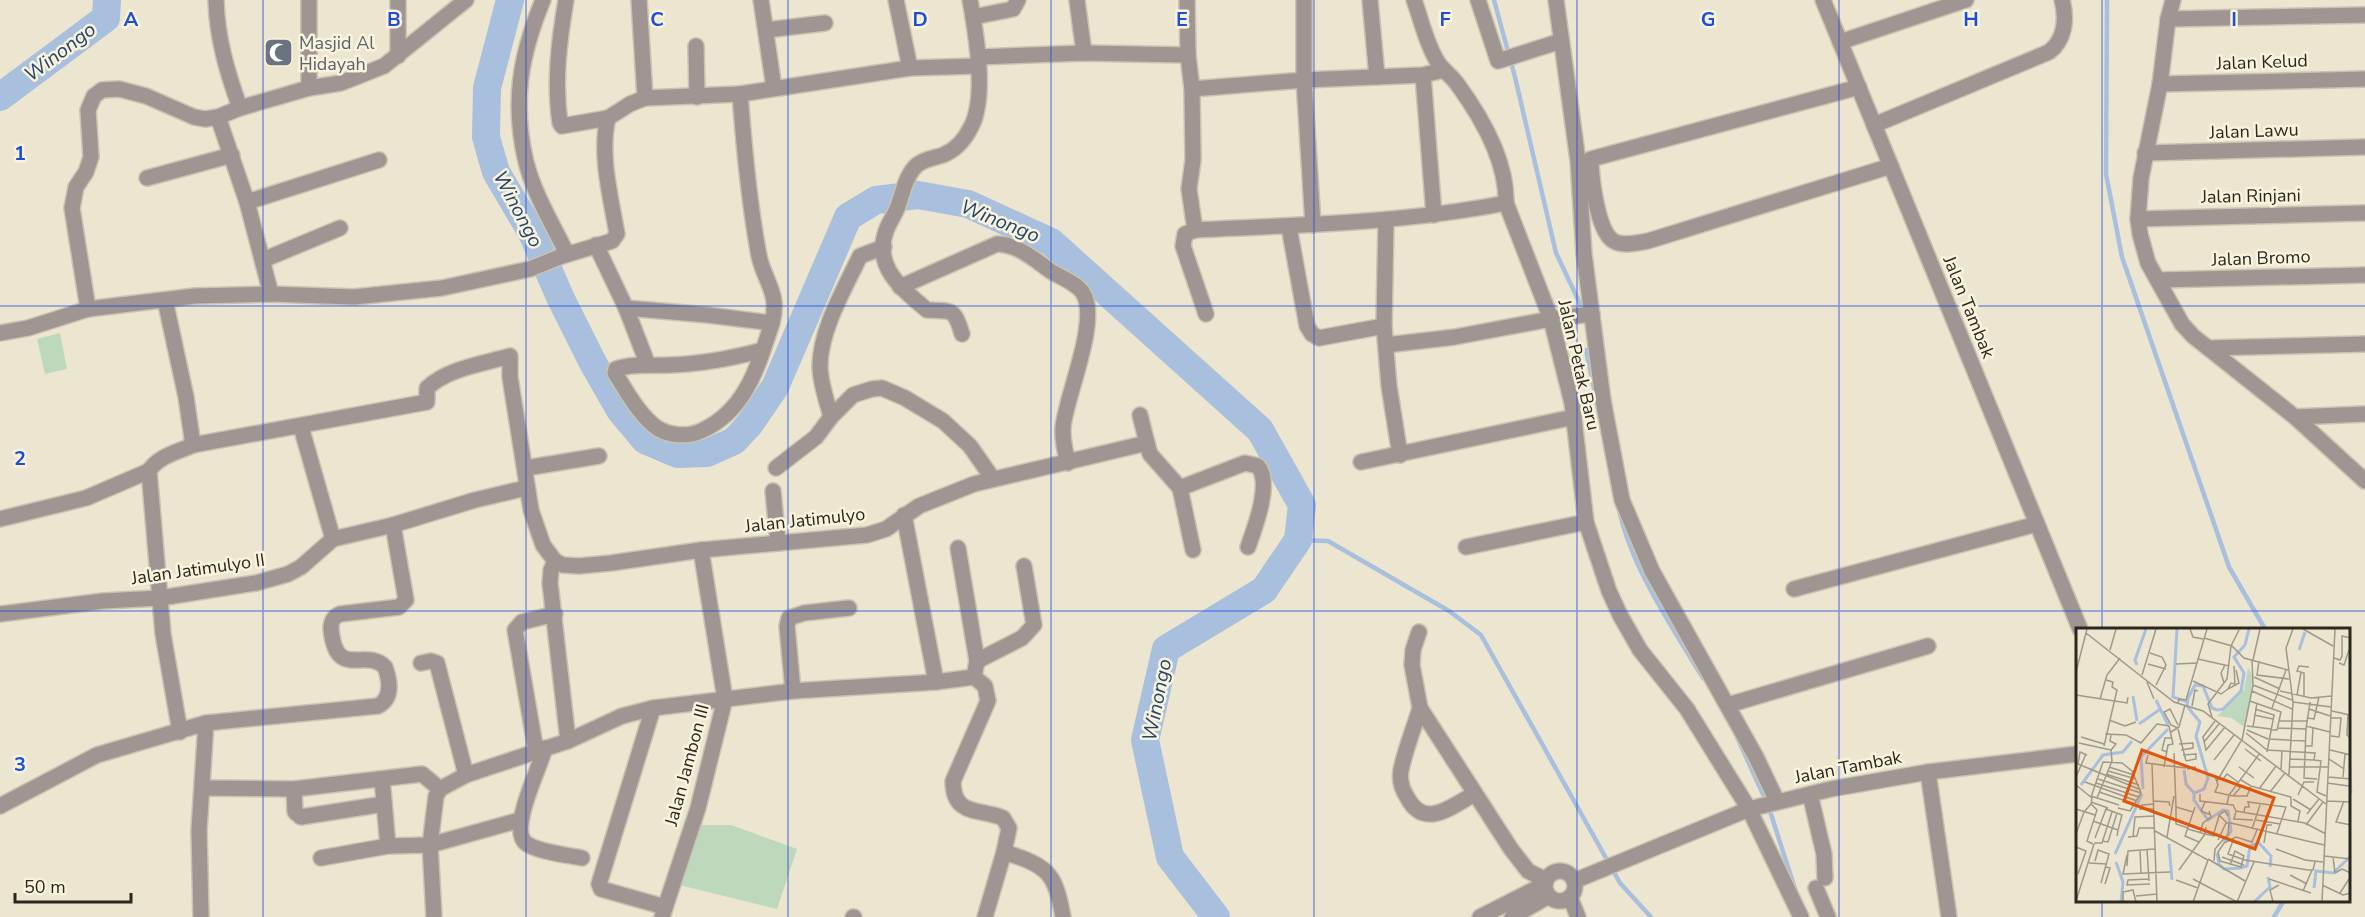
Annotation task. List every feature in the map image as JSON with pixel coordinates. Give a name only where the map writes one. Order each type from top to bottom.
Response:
[{"type":"street","points":[[216,0],[217,31],[240,108]]},
{"type":"street","points":[[309,0],[309,88]]},
{"type":"street","points":[[398,0],[398,56]]},
{"type":"street","points":[[88,309],[72,208],[76,187],[86,172],[91,157],[88,110],[93,96],[102,90],[119,88],[146,96],[194,117],[205,119],[219,117],[240,108],[309,88],[341,83],[365,75],[398,56],[466,0]]},
{"type":"street","points":[[543,0],[528,37],[517,103],[526,162],[537,193],[565,255]]},
{"type":"street","points":[[566,0],[560,35],[557,101],[560,123],[566,126],[608,118],[630,104],[645,98],[740,94],[910,68],[1084,53],[1188,55]]},
{"type":"street","points":[[639,0],[645,98]]},
{"type":"street","points":[[761,0],[774,88]]},
{"type":"street","points":[[896,0],[910,68]]},
{"type":"street","points":[[962,334],[951,312],[944,309],[927,310],[892,279],[885,262],[884,247],[886,231],[896,214],[909,173],[924,161],[951,151],[966,136],[976,116],[979,84],[978,62],[970,0]]},
{"type":"street","points":[[973,17],[1013,9],[1018,0]]},
{"type":"street","points":[[1077,0],[1084,53]]},
{"type":"street","points":[[1188,0],[1193,160],[1189,189],[1195,230]]},
{"type":"street","points":[[1304,0],[1304,80],[1313,225]]},
{"type":"street","points":[[1370,0],[1377,77]]},
{"type":"street","name":"Jalan Petak Baru","points":[[1414,0],[1436,60],[1457,83],[1481,122],[1498,158],[1506,185],[1506,202],[1551,320],[1574,417],[1586,522],[1609,591],[1640,650],[1763,805]]},
{"type":"street","points":[[1478,0],[1498,61],[1562,41]]},
{"type":"street","points":[[1556,0],[1578,161],[1584,254],[1592,315],[1613,458],[1622,500],[1656,577],[1728,705],[1801,917]]},
{"type":"street","name":"Jalan Tambak","points":[[1823,0],[2080,628]]},
{"type":"street","points":[[1840,42],[1966,0]]},
{"type":"street","points":[[1874,125],[2049,52],[2056,47],[2063,30],[2065,16],[2062,0]]},
{"type":"street","points":[[2173,0],[2168,19],[2160,84],[2141,178],[2138,219],[2148,262],[2182,324],[2193,336],[2295,417],[2363,478]]},
{"type":"street","points":[[2168,19],[2365,15]]},
{"type":"street","points":[[766,30],[825,23]]},
{"type":"street","points":[[696,46],[698,97]]},
{"type":"street","points":[[1192,89],[1304,80],[1423,75],[1444,70]]},
{"type":"street","points":[[1423,75],[1434,215]]},
{"type":"street","name":"Jalan Kelud","points":[[2160,84],[2365,79]]},
{"type":"street","points":[[1858,87],[1591,159],[1598,214],[1605,231],[1612,240],[1623,244],[1648,241],[1891,166]]},
{"type":"street","points":[[740,94],[760,259],[775,300],[772,323],[763,350],[755,374],[746,392],[722,419],[694,434],[678,435],[657,428],[643,415],[615,374],[616,369],[619,368],[648,364],[701,363],[732,359],[763,350]]},
{"type":"street","points":[[219,117],[247,202],[271,294]]},
{"type":"street","points":[[0,333],[28,328],[88,309],[195,296],[271,294],[354,297],[442,288],[530,269],[565,255],[612,241],[617,234],[608,176],[606,133],[608,118]]},
{"type":"street","name":"Jalan Lawu","points":[[2145,153],[2365,147]]},
{"type":"street","points":[[147,178],[232,155]]},
{"type":"street","points":[[247,202],[379,160]]},
{"type":"street","points":[[1206,314],[1183,246],[1185,234],[1195,230],[1289,227],[1386,220],[1434,215],[1506,202]]},
{"type":"street","name":"Jalan Rinjani","points":[[2138,219],[2365,213]]},
{"type":"street","points":[[1386,220],[1384,326],[1389,386],[1400,455]]},
{"type":"street","points":[[1289,227],[1307,326],[1312,334],[1319,338],[1384,326]]},
{"type":"street","points":[[263,260],[340,228]]},
{"type":"street","points":[[900,287],[997,244],[1007,244],[1029,255],[1081,290],[1086,297],[1087,306],[1084,342],[1063,426],[1063,445],[1068,463]]},
{"type":"street","points":[[596,245],[626,308],[648,364]]},
{"type":"street","points":[[831,417],[820,368],[821,354],[831,316],[860,256],[884,247]]},
{"type":"street","name":"Jalan Bromo","points":[[2158,280],[2365,275]]},
{"type":"street","points":[[165,300],[186,397],[193,445]]},
{"type":"street","points":[[626,308],[772,323]]},
{"type":"street","points":[[1386,345],[1477,334],[1592,315]]},
{"type":"street","points":[[2208,348],[2365,344]]},
{"type":"street","points":[[0,519],[86,498],[149,471],[158,460],[193,445],[427,402],[427,388],[450,373],[510,356],[510,377],[526,468],[526,488],[537,530],[543,545],[555,561],[550,577],[568,741]]},
{"type":"street","points":[[776,468],[816,437],[831,417],[853,395],[882,388],[924,409],[956,432],[970,446],[993,479]]},
{"type":"street","points":[[2295,417],[2365,414]]},
{"type":"street","points":[[1140,415],[1150,454],[1180,488],[1193,550]]},
{"type":"street","points":[[1361,462],[1574,417]]},
{"type":"street","points":[[300,427],[333,539]]},
{"type":"street","name":"Jalan Jatimulyo","points":[[555,561],[563,565],[579,566],[701,550],[867,535],[886,529],[904,515],[941,497],[993,479],[1147,443]]},
{"type":"street","points":[[526,468],[599,456]]},
{"type":"street","points":[[1180,488],[1245,462],[1258,466],[1264,478],[1257,520],[1248,547]]},
{"type":"street","points":[[149,471],[163,634],[180,732]]},
{"type":"street","name":"Jalan Jatimulyo II","points":[[0,614],[103,601],[160,597],[256,583],[288,574],[309,561],[333,539],[526,488]]},
{"type":"street","points":[[773,491],[778,543]]},
{"type":"street","points":[[904,515],[936,682]]},
{"type":"street","points":[[1466,547],[1586,522]]},
{"type":"street","points":[[1794,589],[2037,524]]},
{"type":"street","points":[[0,806],[97,756],[206,723],[378,706],[387,700],[389,693],[385,667],[376,661],[348,659],[338,654],[333,645],[331,625],[333,619],[340,614],[399,606],[406,600],[393,525]]},
{"type":"street","points":[[958,548],[976,661],[974,677]]},
{"type":"street","name":"Jalan Jambon III","points":[[664,912],[698,808],[725,699],[701,550]]},
{"type":"street","points":[[976,661],[1022,638],[1034,625],[1024,566]]},
{"type":"street","points":[[793,691],[786,626],[789,618],[804,613],[849,608]]},
{"type":"street","points":[[555,614],[522,622],[515,630],[541,750],[520,820],[522,837],[530,846],[582,858]]},
{"type":"street","points":[[1419,632],[1413,650],[1412,665],[1420,708],[1474,794],[1528,871],[1547,887],[1559,901],[1570,897],[1575,887],[1574,881],[1571,876],[1561,872],[1550,875],[1547,887],[1512,917]]},
{"type":"street","points":[[1728,705],[1928,646]]},
{"type":"street","points":[[421,663],[431,661],[437,663],[466,775]]},
{"type":"street","points":[[434,917],[430,845],[436,796],[440,789],[466,775],[568,741],[622,716],[653,708],[793,691],[936,682],[974,677],[985,686],[988,701],[953,782],[953,789],[957,802],[962,807],[1003,818],[1009,828],[985,917]]},
{"type":"street","points":[[653,708],[598,884],[601,889],[664,912]]},
{"type":"street","points":[[1420,708],[1401,771],[1403,790],[1410,804],[1418,811],[1436,814],[1474,794]]},
{"type":"street","points":[[201,917],[199,830],[206,723]]},
{"type":"street","name":"Jalan Tambak","points":[[1574,881],[1763,805],[1928,772],[2076,754]]},
{"type":"street","points":[[1928,772],[1949,917]]},
{"type":"street","points":[[202,788],[294,789],[422,774],[431,779],[440,789]]},
{"type":"street","points":[[382,779],[388,846]]},
{"type":"street","points":[[294,789],[295,812],[301,817],[384,804]]},
{"type":"street","points":[[1810,794],[1824,854],[1821,883],[1828,917]]},
{"type":"street","points":[[321,858],[388,846],[430,845],[520,820]]},
{"type":"street","points":[[1004,852],[1033,862],[1050,874],[1063,917]]},
{"type":"street","points":[[1479,917],[1547,887]]},
{"type":"street","points":[[1570,897],[1578,917]]},
{"type":"green space","points":[[60,333],[67,369],[45,374],[37,339]]},
{"type":"green space","points":[[699,825],[731,825],[797,849],[777,909],[679,885]]},
{"type":"waterway","name":"Winongo","points":[[0,97],[106,18],[107,0]]},
{"type":"waterway","name":"Winongo","points":[[510,0],[487,88],[486,137],[496,172],[532,233],[593,363],[620,410],[645,440],[678,454],[707,453],[734,441],[749,425],[775,387],[848,217],[876,200],[918,195],[968,204],[1051,242],[1260,430],[1302,505],[1298,540],[1264,590],[1166,649],[1145,740],[1170,857],[1216,917]]},
{"type":"waterway","points":[[1494,0],[1515,77],[1556,253],[1584,312]]},
{"type":"waterway","points":[[2107,0],[2106,174],[2122,257],[2229,567],[2264,628]]},
{"type":"waterway","points":[[1586,350],[1596,398]]},
{"type":"waterway","points":[[1619,509],[1625,531],[1643,575],[1703,678]]},
{"type":"waterway","points":[[1298,540],[1328,541],[1449,611],[1481,635],[1620,883],[1651,917]]},
{"type":"waterway","points":[[1737,737],[1766,801]]},
{"type":"waterway","points":[[1769,808],[1796,892]]},
{"type":"waterway","points":[[2274,917],[2283,902]]},
{"type":"place","name":"Masjid Al Hidayah","points":[[278,53]]}]
